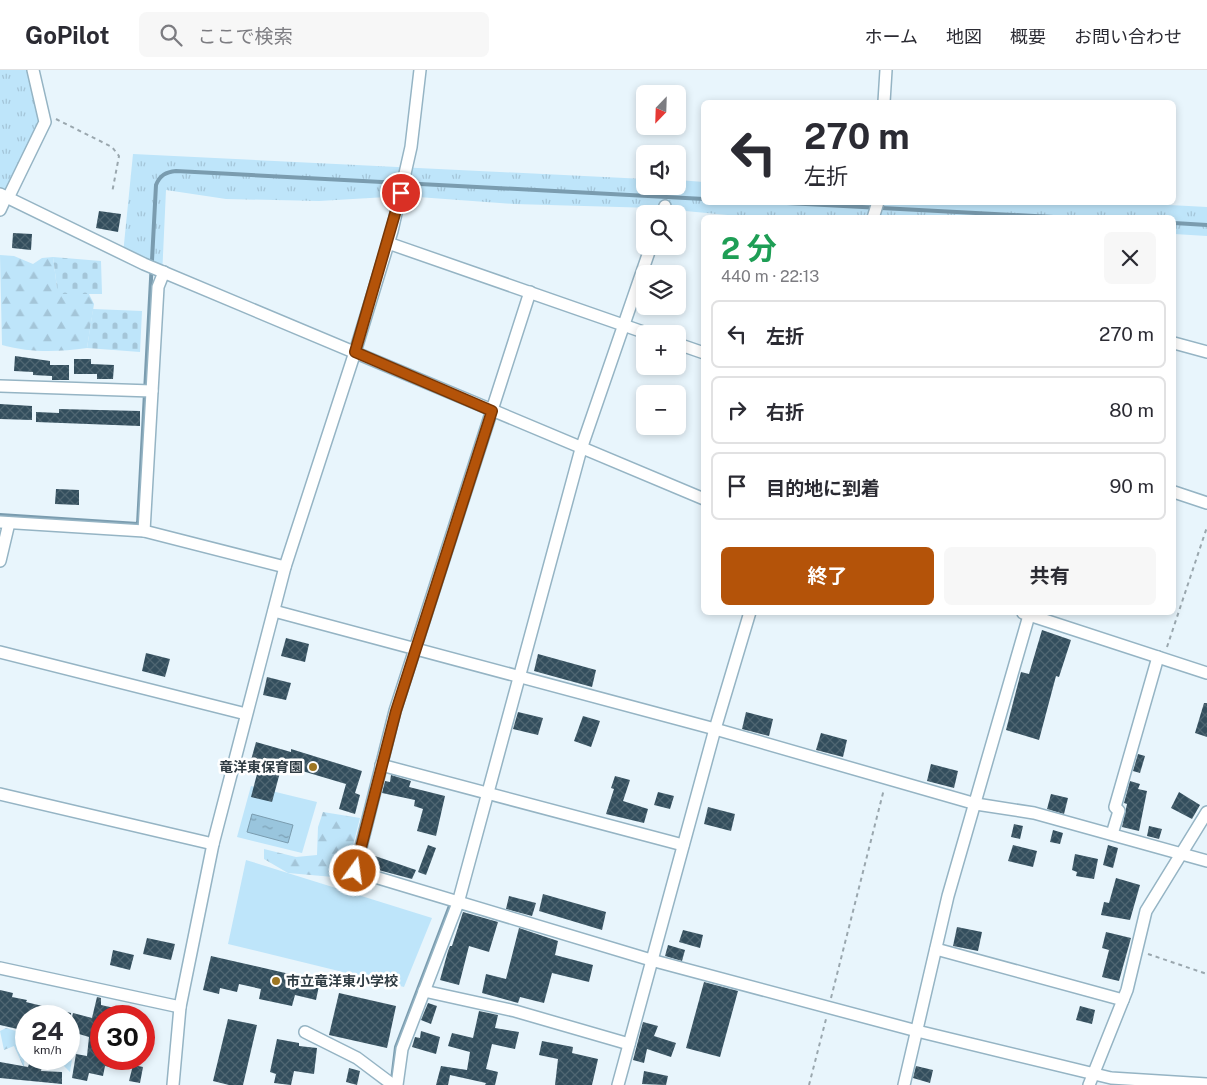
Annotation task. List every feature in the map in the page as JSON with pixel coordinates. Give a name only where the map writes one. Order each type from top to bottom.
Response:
[{"type":"street","points":[[0,210],[5,196],[46,122],[33,70]]},
{"type":"street","points":[[173,1085],[180,1007],[214,844],[285,567],[355,352],[388,243],[412,147],[420,70]]},
{"type":"street","points":[[884,100],[886,70]]},
{"type":"street","points":[[5,196],[164,272],[581,449],[701,498]]},
{"type":"street","points":[[388,243],[636,329]]},
{"type":"street","points":[[304,1032],[357,1058],[395,1085],[402,1049],[458,903],[581,449],[648,255]]},
{"type":"street","points":[[144,531],[158,287],[164,272]]},
{"type":"street","points":[[530,292],[416,648],[381,764],[355,871],[650,960],[828,1009],[1111,1078],[1207,1084]]},
{"type":"street","points":[[1176,343],[1207,352]]},
{"type":"street","points":[[686,347],[701,352]]},
{"type":"street","points":[[0,386],[152,391]]},
{"type":"street","points":[[1176,493],[1207,503]]},
{"type":"street","points":[[0,560],[5,522],[144,531],[285,567]]},
{"type":"street","points":[[274,611],[715,729],[976,804],[1034,813],[1207,862]]},
{"type":"street","points":[[618,1085],[650,960],[749,615]]},
{"type":"street","points":[[904,1085],[955,871],[976,804],[1026,615]]},
{"type":"street","points":[[1033,615],[1207,673]]},
{"type":"street","points":[[0,652],[246,714]]},
{"type":"street","points":[[1112,834],[1119,811],[1115,807],[1161,658]]},
{"type":"street","points":[[381,764],[683,845]]},
{"type":"street","points":[[0,794],[214,844]]},
{"type":"street","points":[[1089,1085],[1122,1000],[1151,900],[1207,812]]},
{"type":"street","points":[[936,949],[1122,1000]]},
{"type":"street","points":[[0,968],[180,1007]]},
{"type":"street","points":[[424,990],[515,1010],[629,1044]]},
{"type":"path","points":[[43,112],[112,147],[119,156],[112,194]]},
{"type":"path","points":[[1161,658],[1207,527]]},
{"type":"path","points":[[809,1085],[887,779]]},
{"type":"path","points":[[1136,950],[1207,974]]},
{"type":"green space","points":[[0,70],[33,70],[41,131],[6,197],[0,194]]},
{"type":"green space","points":[[133,154],[636,179],[636,195],[686,195],[686,181],[701,182],[701,205],[1170,205],[1207,207],[1207,236],[1176,234],[1176,215],[728,215],[686,211],[686,205],[636,205],[636,207],[514,204],[404,196],[319,201],[226,199],[166,190],[162,277],[123,254]]},
{"type":"green space","points":[[0,255],[14,256],[33,264],[42,258],[53,257],[57,288],[89,294],[94,304],[87,348],[44,351],[2,345]]},
{"type":"green space","points":[[53,257],[101,261],[102,294],[61,294],[57,288]]},
{"type":"green space","points":[[93,309],[142,311],[140,352],[87,348]]},
{"type":"green space","points":[[251,786],[317,802],[302,853],[237,837]]},
{"type":"green space","points":[[323,812],[360,818],[346,873],[333,877],[288,873],[264,859],[264,849],[296,857],[317,855],[318,827]]},
{"type":"green space","points":[[246,860],[432,918],[404,987],[228,944]]},
{"type":"green space","points":[[6,1028],[15,1031],[15,1048],[14,1046],[4,1050],[0,1031]]},
{"type":"water","points":[[252,814],[293,825],[288,843],[247,832]]},
{"type":"building","points":[[99,211],[121,214],[118,232],[96,228]]},
{"type":"building","points":[[13,233],[32,234],[31,250],[12,248]]},
{"type":"building","points":[[15,356],[50,361],[50,365],[69,365],[69,380],[52,380],[52,376],[14,371]]},
{"type":"building","points":[[74,359],[91,359],[91,364],[114,365],[113,379],[97,379],[97,374],[74,374]]},
{"type":"building","points":[[0,404],[32,406],[32,420],[0,419]]},
{"type":"building","points":[[59,409],[140,411],[140,426],[36,422],[36,412],[59,413]]},
{"type":"building","points":[[56,489],[79,490],[79,505],[55,504]]},
{"type":"building","points":[[1042,630],[1071,640],[1059,677],[1056,676],[1039,740],[1006,730],[1021,672],[1029,674]]},
{"type":"building","points":[[286,638],[309,644],[305,662],[281,656]]},
{"type":"building","points":[[146,653],[170,659],[165,677],[142,671]]},
{"type":"building","points":[[538,654],[596,670],[592,687],[534,671]]},
{"type":"building","points":[[267,677],[291,683],[286,700],[263,695]]},
{"type":"building","points":[[1204,703],[1207,703],[1207,737],[1195,733]]},
{"type":"building","points":[[518,712],[543,718],[538,735],[513,729]]},
{"type":"building","points":[[746,712],[773,719],[769,736],[742,729]]},
{"type":"building","points":[[583,716],[600,721],[591,747],[574,741]]},
{"type":"building","points":[[821,733],[847,740],[843,757],[816,750]]},
{"type":"building","points":[[256,742],[291,752],[291,749],[362,771],[355,793],[360,795],[355,814],[339,809],[346,784],[282,765],[272,802],[251,797],[257,774],[248,771]]},
{"type":"building","points":[[1138,754],[1145,756],[1140,773],[1133,771]]},
{"type":"building","points":[[931,764],[958,771],[954,788],[927,781]]},
{"type":"building","points":[[391,775],[411,781],[409,787],[445,796],[436,836],[417,831],[423,809],[414,806],[415,800],[382,793],[385,781],[390,782]]},
{"type":"building","points":[[615,776],[630,780],[623,801],[648,809],[644,823],[606,814],[614,789],[611,788]]},
{"type":"building","points":[[1130,781],[1140,784],[1138,789],[1147,791],[1139,831],[1122,827],[1127,804],[1124,803]]},
{"type":"building","points":[[658,792],[674,796],[670,809],[654,805]]},
{"type":"building","points":[[1179,792],[1200,805],[1192,819],[1171,808]]},
{"type":"building","points":[[1051,794],[1068,798],[1064,814],[1047,809]]},
{"type":"building","points":[[708,807],[735,814],[731,831],[704,824]]},
{"type":"building","points":[[1014,824],[1023,826],[1020,839],[1011,837]]},
{"type":"building","points":[[1149,826],[1162,829],[1159,839],[1147,836]]},
{"type":"building","points":[[1053,830],[1063,833],[1060,844],[1050,842]]},
{"type":"building","points":[[428,845],[436,848],[426,875],[418,872]]},
{"type":"building","points":[[1013,845],[1037,851],[1033,867],[1008,861]]},
{"type":"building","points":[[1108,845],[1118,848],[1113,868],[1103,865]]},
{"type":"building","points":[[1075,854],[1098,859],[1094,879],[1076,876],[1077,872],[1072,870]]},
{"type":"building","points":[[375,856],[416,870],[412,879],[371,868]]},
{"type":"building","points":[[1116,878],[1140,885],[1130,920],[1101,915],[1104,902],[1109,903]]},
{"type":"building","points":[[543,894],[606,912],[602,930],[539,911]]},
{"type":"building","points":[[509,896],[536,903],[532,916],[506,909]]},
{"type":"building","points":[[463,912],[498,922],[489,952],[469,946],[459,985],[440,980],[448,951],[450,946],[452,946]]},
{"type":"building","points":[[957,927],[982,932],[978,951],[953,946]]},
{"type":"building","points":[[519,928],[558,941],[555,955],[593,965],[589,982],[552,973],[544,1003],[520,997],[518,1003],[482,993],[486,974],[506,979]]},
{"type":"building","points":[[683,930],[703,935],[700,948],[679,942]]},
{"type":"building","points":[[1106,932],[1131,938],[1119,981],[1102,977],[1109,950],[1102,948]]},
{"type":"building","points":[[147,938],[175,944],[171,960],[143,954]]},
{"type":"building","points":[[668,945],[685,950],[682,961],[665,956]]},
{"type":"building","points":[[113,950],[134,955],[130,970],[110,965]]},
{"type":"building","points":[[211,956],[320,981],[316,1000],[295,995],[292,1006],[259,999],[261,989],[239,984],[237,992],[220,988],[219,994],[203,990]]},
{"type":"building","points":[[704,982],[738,991],[720,1057],[686,1048]]},
{"type":"building","points":[[0,990],[13,993],[12,997],[38,1005],[15,1005],[15,1028],[0,1025]]},
{"type":"building","points":[[339,993],[396,1006],[387,1048],[329,1035]]},
{"type":"building","points":[[97,997],[101,998],[101,1005],[95,1005]]},
{"type":"building","points":[[428,1003],[437,1006],[431,1024],[421,1020]]},
{"type":"building","points":[[1080,1006],[1095,1010],[1092,1024],[1076,1020]]},
{"type":"building","points":[[479,1011],[498,1015],[495,1028],[519,1032],[515,1049],[492,1044],[486,1069],[498,1072],[495,1085],[485,1085],[486,1083],[450,1075],[448,1085],[436,1085],[441,1066],[467,1070],[470,1052],[448,1046],[452,1033],[473,1038]]},
{"type":"building","points":[[80,1015],[90,1017],[90,1070],[104,1070],[103,1076],[89,1073],[87,1081],[72,1078],[73,1070],[80,1070],[80,1055],[87,1056],[89,1037],[80,1034]]},
{"type":"building","points":[[228,1019],[257,1025],[243,1085],[229,1085],[213,1081]]},
{"type":"building","points":[[643,1022],[658,1026],[654,1036],[676,1043],[671,1057],[647,1049],[644,1063],[633,1060]]},
{"type":"building","points":[[421,1031],[440,1037],[436,1054],[412,1047],[415,1037],[420,1038]]},
{"type":"building","points":[[277,1039],[299,1043],[299,1046],[317,1048],[314,1074],[294,1071],[291,1085],[274,1083],[276,1074],[270,1072]]},
{"type":"building","points":[[542,1041],[573,1047],[572,1053],[598,1059],[592,1085],[555,1085],[558,1059],[539,1055]]},
{"type":"building","points":[[0,1062],[15,1065],[15,1070],[62,1072],[62,1084],[0,1078]]},
{"type":"building","points":[[916,1066],[933,1070],[930,1083],[913,1078]]},
{"type":"building","points":[[349,1068],[360,1071],[357,1085],[346,1082]]},
{"type":"building","points":[[132,1070],[142,1070],[140,1083],[129,1081]]},
{"type":"building","points":[[644,1071],[668,1076],[666,1085],[642,1084]]},
{"type":"waterway","points":[[0,515],[138,524],[156,185],[161,176],[166,173],[176,171],[701,199]]},
{"type":"waterway","points":[[825,205],[1015,215]]},
{"type":"waterway","points":[[1176,223],[1207,225]]},
{"type":"waterway","points":[[392,1080],[396,1047],[451,903]]},
{"type":"place","name":"竜洋東保育園","points":[[313,767]]},
{"type":"place","name":"市立竜洋東小学校","points":[[276,981]]},
{"type":"route","points":[[355,871],[396,711],[492,411],[355,352],[392,231],[401,193]]}]
